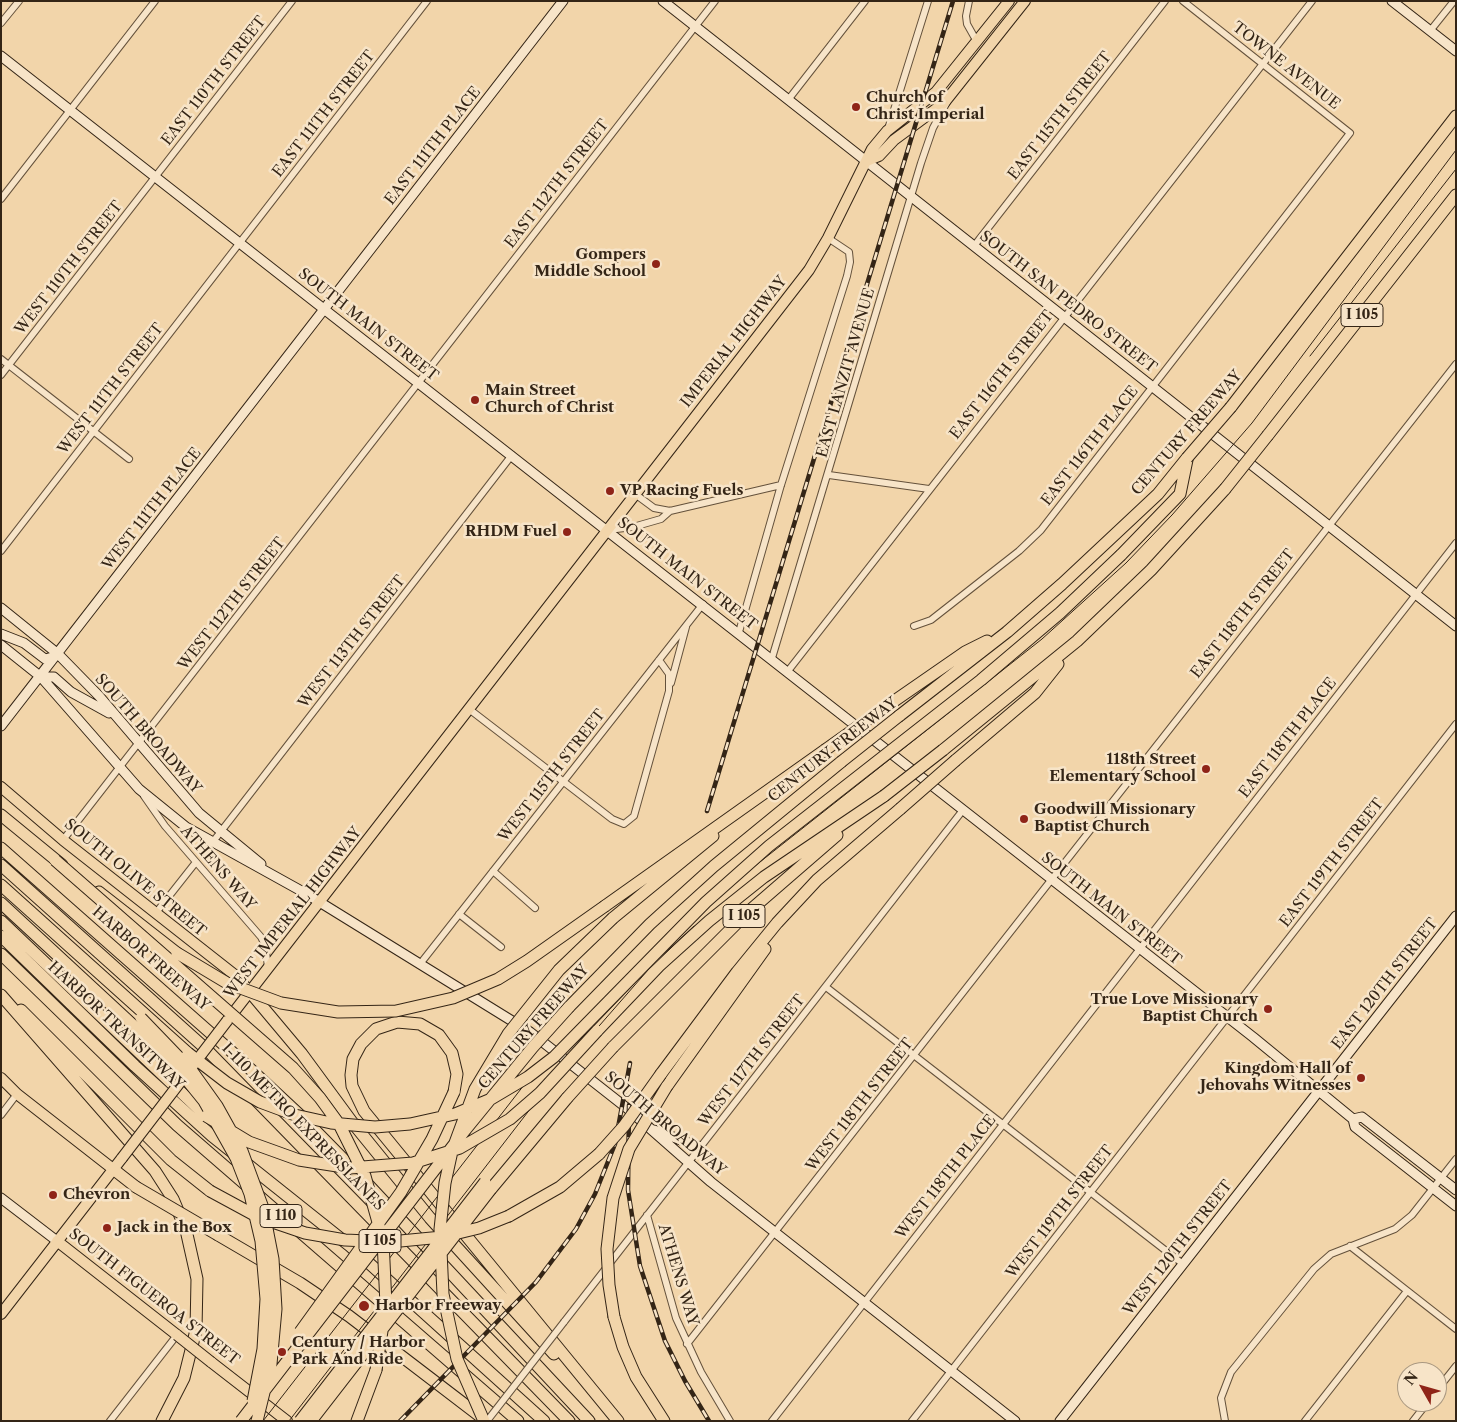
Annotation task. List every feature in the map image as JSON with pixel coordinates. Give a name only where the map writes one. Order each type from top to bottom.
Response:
[{"type":"highway","name":"CENTURY FREEWAY","points":[[240,1421],[466,1129],[533,1047],[569,1007],[656,919],[714,866],[841,762],[1007,632],[1158,494],[1231,407],[1456,116]]},
{"type":"highway","name":"I 105","points":[[311,1421],[488,1186],[508,1169],[613,1046],[747,913],[884,796],[1077,641],[1151,570],[1225,489],[1456,195]]},
{"type":"highway","points":[[1,886],[200,1063],[227,1083],[252,1097],[304,1117],[349,1125],[400,1125],[455,1114],[496,1097],[545,1064],[706,902],[743,869],[796,823],[988,674],[1060,613],[1180,494],[1188,458]]},
{"type":"highway","points":[[55,860],[205,972],[266,999],[297,1007],[330,1012],[396,1011],[437,1002],[468,992],[513,970],[965,652],[1007,632]]},
{"type":"highway","points":[[1,993],[170,1160],[210,1191],[258,1217],[306,1233],[345,1240],[390,1242],[442,1237],[479,1228],[510,1216],[560,1187],[599,1154],[624,1126],[725,987],[772,928],[817,880],[1034,693],[1077,641]]},
{"type":"highway","points":[[1,921],[206,1116],[254,1144],[299,1160],[330,1166],[361,1168],[413,1163],[460,1148],[510,1119],[540,1093],[659,966],[708,921],[764,876],[884,796]]},
{"type":"highway","points":[[486,1421],[457,1359],[443,1294],[440,1230],[445,1183],[450,1159],[475,1089],[508,1034],[559,970],[613,918],[701,848],[736,814]]},
{"type":"highway","points":[[1,815],[293,1068],[325,1105],[352,1147],[376,1208],[385,1256],[387,1289],[385,1322],[380,1354],[371,1386],[357,1421]]},
{"type":"highway","name":"HARBOR FREEWAY","points":[[1,848],[219,1040],[293,1108],[366,1182],[589,1421]]},
{"type":"highway","points":[[664,1421],[636,1377],[623,1346],[614,1317],[609,1285],[607,1250],[613,1198],[629,1149],[667,1086],[758,958],[804,902],[854,848]]},
{"type":"highway","name":"I-110 METRO EXPRESSLANES","points":[[1,865],[206,1049],[568,1420]]},
{"type":"highway","points":[[1,886],[178,1055],[212,1098],[240,1145],[263,1208],[275,1275],[276,1309],[271,1364],[257,1421]]},
{"type":"highway","points":[[1,903],[178,1069],[204,1101],[236,1158],[250,1194],[258,1226],[266,1277],[263,1350],[257,1384],[246,1421]]},
{"type":"highway","name":"HARBOR TRANSITWAY","points":[[1,936],[128,1060],[212,1136],[350,1246],[544,1421]]},
{"type":"highway","name":"I 110","points":[[1,954],[177,1125],[518,1421]]},
{"type":"highway","points":[[250,992],[302,1054],[352,1122],[430,1218],[617,1421]]},
{"type":"highway","points":[[1,993],[155,1171],[173,1199],[186,1230],[197,1279],[196,1330],[184,1378],[162,1421]]},
{"type":"highway","points":[[240,1421],[297,1335],[381,1221],[412,1174],[438,1127],[454,1092],[457,1069],[452,1053],[439,1035],[425,1026],[403,1022],[381,1026],[364,1039],[353,1059],[350,1075],[356,1097],[382,1133],[617,1421]]},
{"type":"highway","points":[[113,1169],[136,1186],[314,1292],[349,1316],[486,1421]]},
{"type":"highway","points":[[300,1421],[488,1186]]},
{"type":"highway","points":[[317,1421],[332,1394]]},
{"type":"main road","name":"EAST 111TH PLACE","points":[[324,308],[563,1]]},
{"type":"main road","name":"SOUTH SAN PEDRO STREET","points":[[663,1],[1154,386],[1456,626]]},
{"type":"main road","name":"IMPERIAL HIGHWAY","points":[[608,530],[804,277],[828,238],[872,148],[888,131],[936,92],[1009,1]]},
{"type":"main road","points":[[866,161],[879,156],[894,140],[935,111],[951,96],[1025,1]]},
{"type":"main road","points":[[1392,1],[1456,51]]},
{"type":"main road","points":[[951,96],[957,74],[978,48],[976,40]]},
{"type":"main road","name":"SOUTH MAIN STREET","points":[[1,56],[772,658],[1228,1018],[1352,1119],[1355,1127],[1456,1206]]},
{"type":"main road","name":"WEST 111TH PLACE","points":[[1,726],[324,308]]},
{"type":"main road","name":"WEST IMPERIAL HIGHWAY","points":[[1,1314],[608,530]]},
{"type":"main road","name":"SOUTH BROADWAY","points":[[1,608],[58,654],[122,722],[199,814],[277,876]]},
{"type":"main road","points":[[1,634],[24,642],[45,659],[58,654]]},
{"type":"main road","name":"SOUTH BROADWAY","points":[[1,646],[40,677],[139,789],[186,827],[212,843],[277,876],[530,1032],[628,1109],[688,1163],[1015,1421]]},
{"type":"main road","points":[[40,677],[54,676],[70,692],[102,708],[122,722]]},
{"type":"main road","name":"SOUTH OLIVE STREET","points":[[1,788],[63,840],[236,976],[250,992]]},
{"type":"main road","name":"EAST 120TH STREET","points":[[1317,1091],[1456,916]]},
{"type":"main road","points":[[1,1078],[18,1094],[113,1169]]},
{"type":"main road","name":"WEST 120TH STREET","points":[[1060,1421],[1317,1091]]},
{"type":"main road","name":"SOUTH MAIN STREET","points":[[1352,1119],[1362,1117],[1456,1190]]},
{"type":"main road","points":[[650,1128],[700,1147]]},
{"type":"main road","name":"SOUTH FIGUEROA STREET","points":[[1,1198],[287,1421]]},
{"type":"street","points":[[1,23],[18,1]]},
{"type":"street","points":[[1,199],[155,1]]},
{"type":"street","name":"EAST 110TH STREET","points":[[156,177],[292,1]]},
{"type":"street","name":"EAST 111TH STREET","points":[[240,242],[427,1]]},
{"type":"street","name":"EAST 112TH STREET","points":[[419,382],[715,1]]},
{"type":"street","points":[[788,100],[865,1]]},
{"type":"street","points":[[888,131],[928,1]]},
{"type":"street","points":[[969,1],[966,16],[967,24],[976,40]]},
{"type":"street","name":"EAST 115TH STREET","points":[[974,246],[1165,1]]},
{"type":"street","name":"TOWNE AVENUE","points":[[1183,1],[1350,133]]},
{"type":"street","name":"EAST 116TH STREET","points":[[788,671],[1312,1]]},
{"type":"street","points":[[1430,31],[1454,1]]},
{"type":"street","name":"EAST LANZIT AVENUE","points":[[772,658],[829,475],[911,196],[933,128],[951,96]]},
{"type":"street","name":"EAST 116TH PLACE","points":[[914,626],[931,620],[1018,551],[1041,530],[1350,133]]},
{"type":"street","name":"WEST 110TH STREET","points":[[1,375],[156,177]]},
{"type":"street","name":"EAST LANZIT AVENUE","points":[[738,632],[850,262],[849,252],[828,238]]},
{"type":"street","name":"WEST 111TH STREET","points":[[1,551],[240,242]]},
{"type":"street","points":[[1,359],[129,458]]},
{"type":"street","name":"EAST 118TH STREET","points":[[1051,880],[1456,364]]},
{"type":"street","name":"WEST 112TH STREET","points":[[63,840],[419,382]]},
{"type":"street","name":"WEST 113TH STREET","points":[[212,843],[512,455]]},
{"type":"street","points":[[829,475],[929,490]]},
{"type":"street","points":[[635,494],[654,508],[670,511],[781,485]]},
{"type":"street","points":[[608,530],[633,527],[661,519],[670,511]]},
{"type":"street","name":"EAST 118TH PLACE","points":[[1139,948],[1456,543]]},
{"type":"street","name":"WEST 115TH STREET","points":[[420,964],[703,604]]},
{"type":"street","points":[[469,709],[612,819],[624,824],[634,816],[687,623]]},
{"type":"street","points":[[659,660],[669,674],[669,691]]},
{"type":"street","name":"EAST 119TH STREET","points":[[1228,1018],[1456,724]]},
{"type":"street","name":"ATHENS WAY","points":[[139,789],[165,826],[261,937],[265,945],[268,968]]},
{"type":"street","name":"WEST 117TH STREET","points":[[486,1421],[963,810]]},
{"type":"street","points":[[156,914],[196,862]]},
{"type":"street","points":[[493,871],[536,908]]},
{"type":"street","name":"WEST 118TH STREET","points":[[687,1344],[776,1233],[1051,880]]},
{"type":"street","points":[[459,914],[501,947]]},
{"type":"street","name":"WEST 118TH PLACE","points":[[772,1421],[1139,948]]},
{"type":"street","points":[[826,987],[1183,1264]]},
{"type":"street","name":"WEST 119TH STREET","points":[[912,1421],[1228,1018]]},
{"type":"street","points":[[1,1115],[18,1094]]},
{"type":"street","points":[[1225,1421],[1221,1398],[1231,1372],[1314,1269],[1331,1254],[1395,1229],[1412,1215],[1456,1158]]},
{"type":"street","name":"ATHENS WAY","points":[[647,1215],[667,1290],[687,1344],[700,1372],[730,1421]]},
{"type":"street","points":[[1350,1246],[1456,1329]]},
{"type":"street","points":[[1305,1421],[1407,1291]]},
{"type":"street","points":[[110,1421],[177,1335]]},
{"type":"street","points":[[1447,1377],[1456,1366]]},
{"type":"tram line","points":[[263,1421],[524,1085],[584,1020],[708,903],[1042,639],[1126,563],[1172,515],[1252,423],[1456,150]]},
{"type":"tram line","points":[[1310,356],[1456,169]]},
{"type":"tram line","points":[[289,1421],[558,1073],[648,970],[694,926]]},
{"type":"railway","points":[[707,811],[953,1]]},
{"type":"railway","points":[[400,1421],[536,1282],[576,1229],[595,1194],[615,1144],[630,1063]]},
{"type":"railway","points":[[629,1105],[628,1190],[640,1266],[665,1341],[685,1381],[709,1421]]},
{"type":"place","name":"Church of Christ Imperial","points":[[856,107]]},
{"type":"place","name":"Gompers Middle School","points":[[656,264]]},
{"type":"place","name":"Main Street Church of Christ","points":[[475,400]]},
{"type":"place","name":"VP Racing Fuels","points":[[610,491]]},
{"type":"place","name":"RHDM Fuel","points":[[567,532]]},
{"type":"place","name":"118th Street Elementary School","points":[[1206,769]]},
{"type":"place","name":"Goodwill Missionary Baptist Church","points":[[1024,819]]},
{"type":"place","name":"True Love Missionary Baptist Church","points":[[1268,1009]]},
{"type":"place","name":"Kingdom Hall of Jehovahs Witnesses","points":[[1361,1078]]},
{"type":"place","name":"Chevron","points":[[53,1195]]},
{"type":"place","name":"Jack in the Box","points":[[107,1228]]},
{"type":"place","name":"Harbor Freeway","points":[[364,1306]]},
{"type":"place","name":"Century / Harbor Park And Ride","points":[[282,1352]]}]
